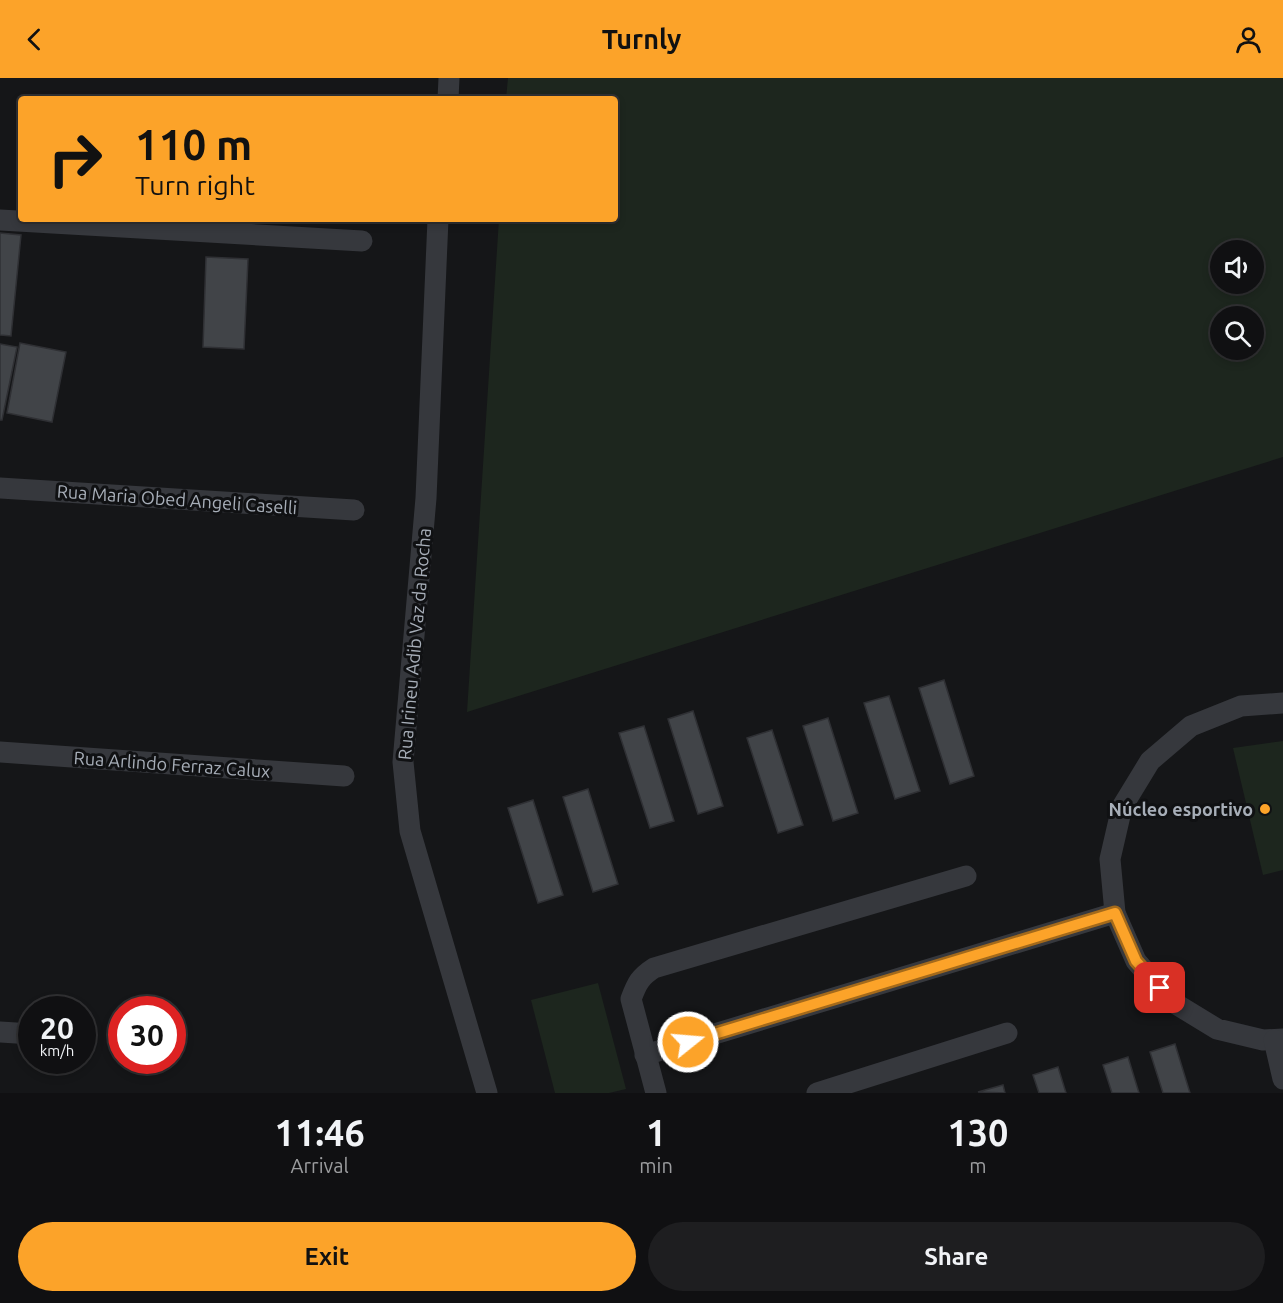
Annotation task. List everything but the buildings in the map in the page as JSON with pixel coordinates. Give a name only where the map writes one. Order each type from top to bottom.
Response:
[{"type":"street","points":[[448,96],[449,78]]},
{"type":"street","points":[[0,220],[18,221]]},
{"type":"street","points":[[33,222],[362,242]]},
{"type":"street","name":"Rua Irineu Adib Vaz da Rocha","points":[[438,222],[426,498],[403,762],[410,831],[487,1093]]},
{"type":"street","name":"Rua Maria Obed Angeli Caselli","points":[[0,488],[354,510]]},
{"type":"street","points":[[1283,704],[1241,706],[1191,726],[1150,761],[1122,807],[1110,859],[1115,913],[1136,961],[1171,1001],[1217,1029],[1263,1040],[1279,1040],[1283,1079]]},
{"type":"street","name":"Rua Arlindo Ferraz Calux","points":[[0,752],[344,776]]},
{"type":"street","points":[[656,1093],[631,999],[642,976],[654,968],[966,876]]},
{"type":"street","points":[[645,1055],[1115,913]]},
{"type":"street","points":[[0,1032],[18,1033]]},
{"type":"street","points":[[817,1093],[1007,1033]]},
{"type":"shaded area","points":[[508,78],[1283,78],[1283,457],[467,712],[499,222],[618,222],[618,96],[506,96]]},
{"type":"shaded area","name":"Núcleo esportivo","points":[[1283,741],[1283,870],[1263,875],[1233,748]]},
{"type":"shaded area","points":[[598,983],[626,1089],[609,1093],[555,1093],[531,1000]]},
{"type":"place","name":"Núcleo esportivo","points":[[1265,809]]},
{"type":"route","points":[[688,1042],[1115,913],[1136,961],[1160,988]]}]
